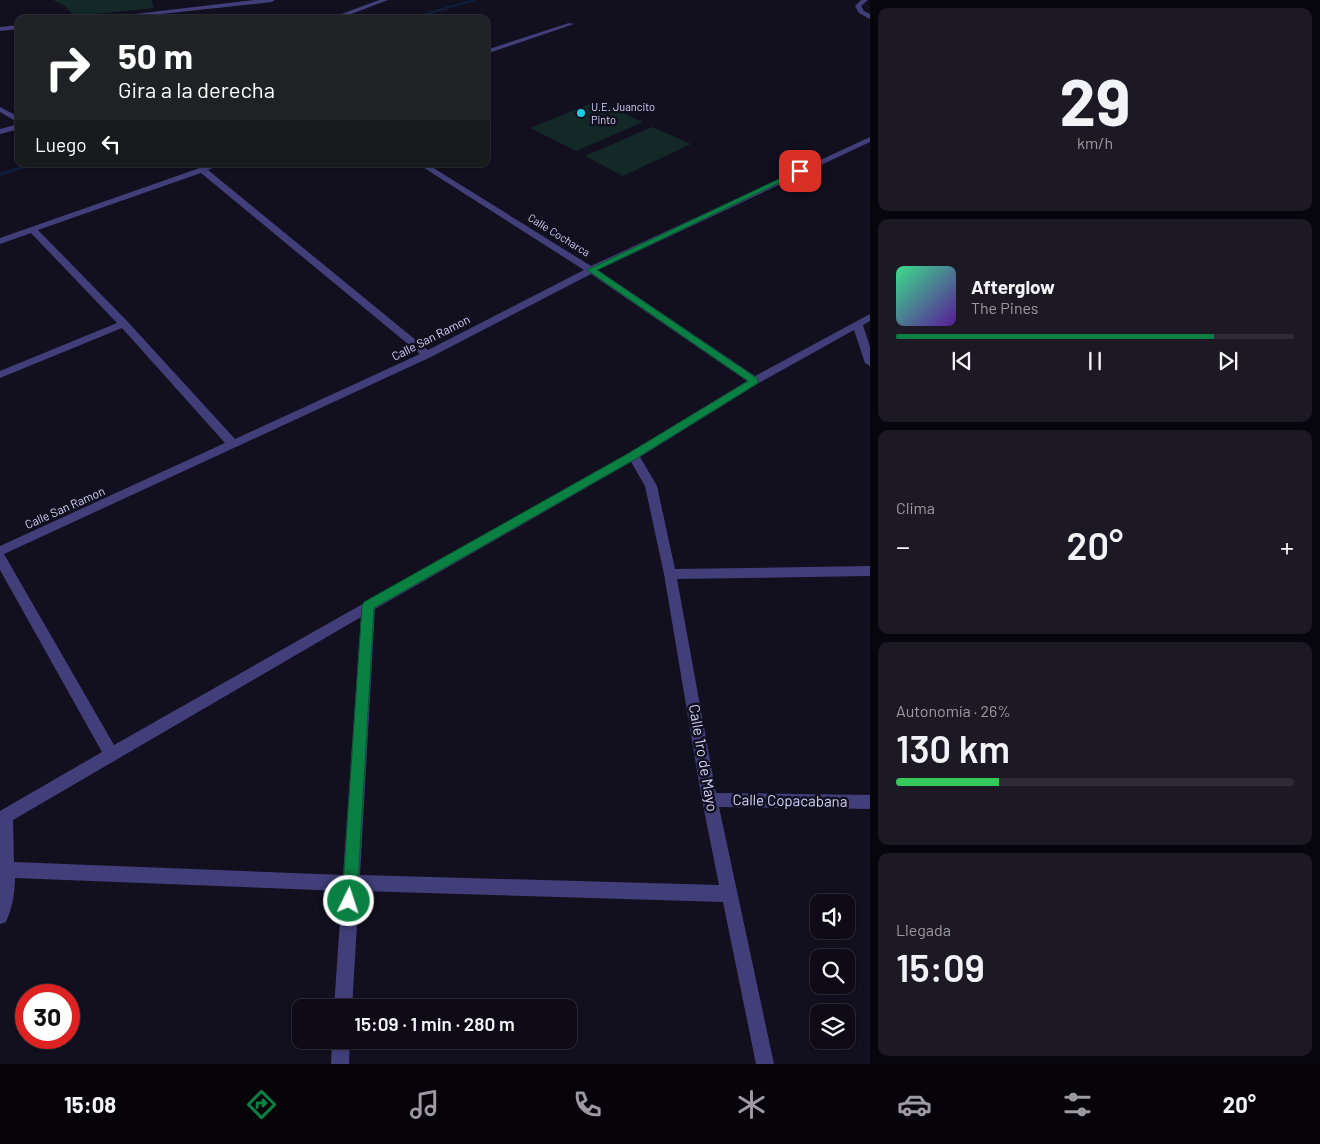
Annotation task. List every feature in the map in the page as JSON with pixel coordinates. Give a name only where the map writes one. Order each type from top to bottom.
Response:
[{"type":"street","points":[[133,15],[272,0]]},
{"type":"street","points":[[342,15],[385,0]]},
{"type":"street","points":[[865,0],[858,6],[861,12],[870,17]]},
{"type":"street","points":[[490,51],[571,24]]},
{"type":"street","points":[[0,29],[15,27]]},
{"type":"street","points":[[0,109],[15,118]]},
{"type":"street","points":[[0,132],[15,127]]},
{"type":"street","name":"Calle San Ramon","points":[[0,552],[427,355],[591,270],[870,138]]},
{"type":"street","points":[[0,241],[210,167]]},
{"type":"street","name":"Calle Cocharca","points":[[427,167],[591,270],[755,381]]},
{"type":"street","points":[[203,170],[427,355]]},
{"type":"street","points":[[33,230],[124,324],[234,445]]},
{"type":"street","points":[[0,916],[7,891],[2,818],[368,606],[633,456],[755,381],[870,317]]},
{"type":"street","points":[[0,375],[124,324]]},
{"type":"street","points":[[858,325],[870,363]]},
{"type":"street","name":"Calle 1ro de Mayo","points":[[633,456],[651,486],[670,574],[710,800],[765,1064]]},
{"type":"street","points":[[0,558],[111,754]]},
{"type":"street","points":[[670,574],[870,571]]},
{"type":"street","points":[[344,999],[368,606]]},
{"type":"street","name":"Calle Copacabana","points":[[710,800],[870,802]]},
{"type":"street","points":[[6,870],[350,883],[730,894]]},
{"type":"street","points":[[340,1064],[341,1049]]},
{"type":"green space","points":[[53,0],[151,0],[154,8],[74,15],[65,6]]},
{"type":"green space","points":[[597,101],[643,122],[576,151],[530,128]]},
{"type":"green space","points":[[652,127],[691,144],[623,176],[585,156]]},
{"type":"waterway","points":[[421,15],[475,0]]},
{"type":"waterway","points":[[0,174],[24,167]]},
{"type":"place","name":"U.E. Juancito Pinto","points":[[581,113]]},
{"type":"route","points":[[349,901],[368,606],[633,456],[755,381],[591,270],[800,171]]}]
